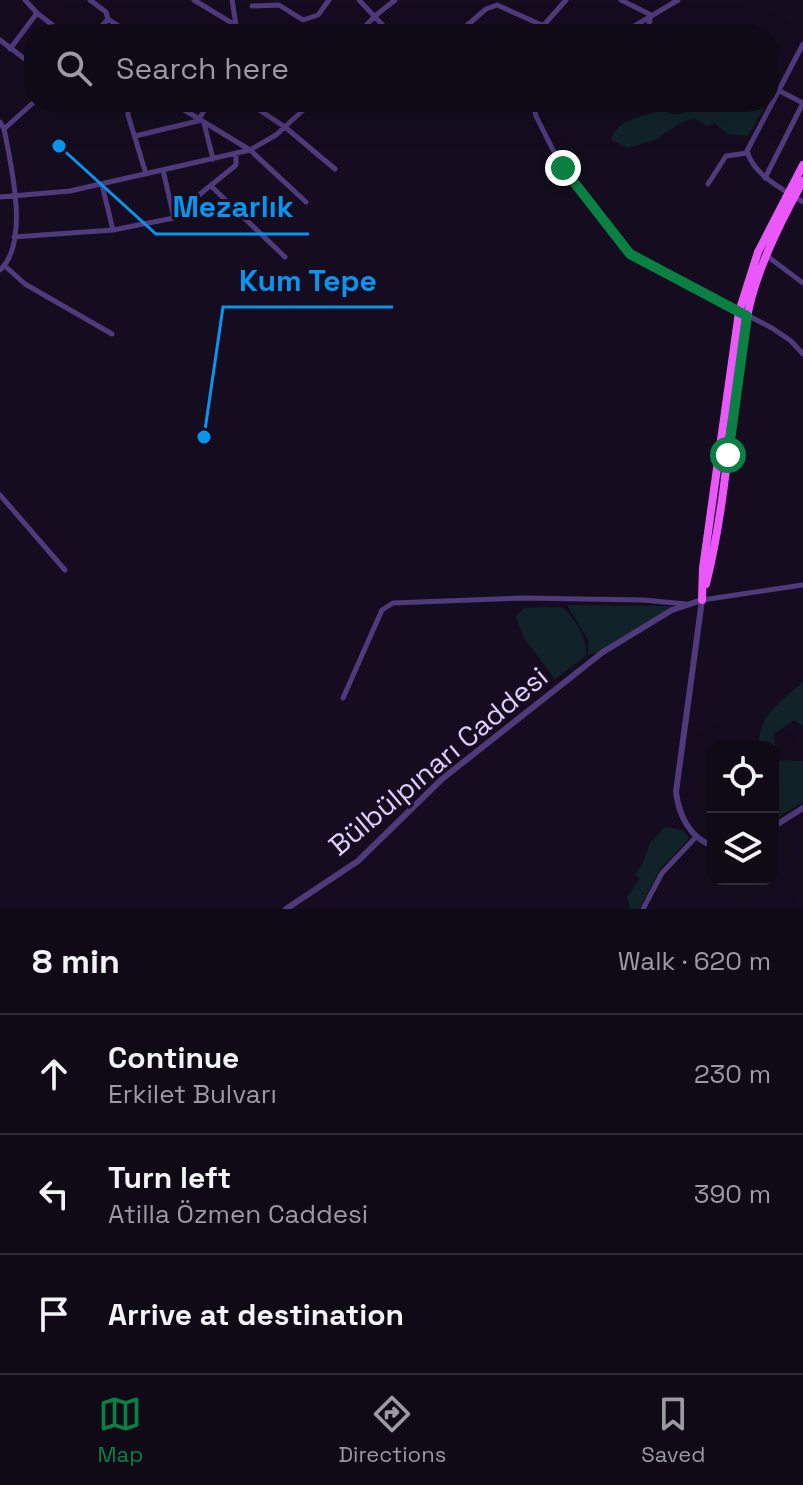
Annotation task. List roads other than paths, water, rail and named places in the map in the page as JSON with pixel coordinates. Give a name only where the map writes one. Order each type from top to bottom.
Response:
[{"type":"main road","points":[[702,600],[726,469],[743,314],[758,252],[795,197],[803,165]]},
{"type":"main road","points":[[743,314],[803,181]]},
{"type":"street","points":[[25,0],[51,24]]},
{"type":"street","points":[[90,0],[116,24]]},
{"type":"street","points":[[194,0],[231,24]]},
{"type":"street","points":[[232,0],[238,24]]},
{"type":"street","points":[[252,6],[279,5],[304,20],[318,15],[329,0]]},
{"type":"street","points":[[359,0],[382,24]]},
{"type":"street","points":[[367,24],[395,0]]},
{"type":"street","points":[[545,24],[564,0]]},
{"type":"street","points":[[621,0],[651,15]]},
{"type":"street","points":[[637,24],[678,0]]},
{"type":"street","points":[[469,24],[498,2],[539,24]]},
{"type":"street","points":[[29,24],[37,13]]},
{"type":"street","points":[[649,24],[651,15]]},
{"type":"street","points":[[104,24],[108,19]]},
{"type":"street","points":[[10,49],[24,30]]},
{"type":"street","points":[[0,40],[24,59]]},
{"type":"street","points":[[779,88],[803,44]]},
{"type":"street","points":[[765,178],[803,103],[779,91]]},
{"type":"street","points":[[4,129],[24,111]]},
{"type":"street","points":[[129,112],[146,174]]},
{"type":"street","points":[[187,112],[250,150],[306,202]]},
{"type":"street","points":[[205,112],[202,121],[213,159]]},
{"type":"street","points":[[262,112],[335,169]]},
{"type":"street","points":[[0,197],[55,194],[250,150],[301,112]]},
{"type":"street","points":[[535,112],[560,164],[627,250],[641,261],[787,338],[803,354]]},
{"type":"street","points":[[766,112],[748,143],[747,153],[765,178],[795,197]]},
{"type":"street","points":[[135,136],[202,121]]},
{"type":"street","points":[[0,122],[17,197],[11,254],[2,268],[112,334]]},
{"type":"street","points":[[14,237],[113,230],[174,218],[236,165],[236,153]]},
{"type":"street","points":[[708,184],[724,157],[747,153]]},
{"type":"street","points":[[163,170],[173,216]]},
{"type":"street","points":[[102,185],[113,230]]},
{"type":"street","points":[[212,187],[285,257]]},
{"type":"street","points":[[767,256],[803,283]]},
{"type":"street","points":[[0,495],[65,570]]},
{"type":"street","points":[[707,843],[696,837],[683,818],[676,792],[702,600],[803,585]]},
{"type":"street","points":[[343,698],[382,610],[393,603],[525,598],[686,604]]},
{"type":"street","name":"Bülbülpınarı Caddesi","points":[[286,909],[365,855],[442,779],[583,668],[632,633],[686,604],[702,600]]},
{"type":"street","points":[[779,823],[803,808]]},
{"type":"street","points":[[643,909],[662,873],[696,837]]},
{"type":"place","name":"Mezarlık","points":[[59,146]]},
{"type":"place","name":"Kum Tepe","points":[[204,437]]}]
